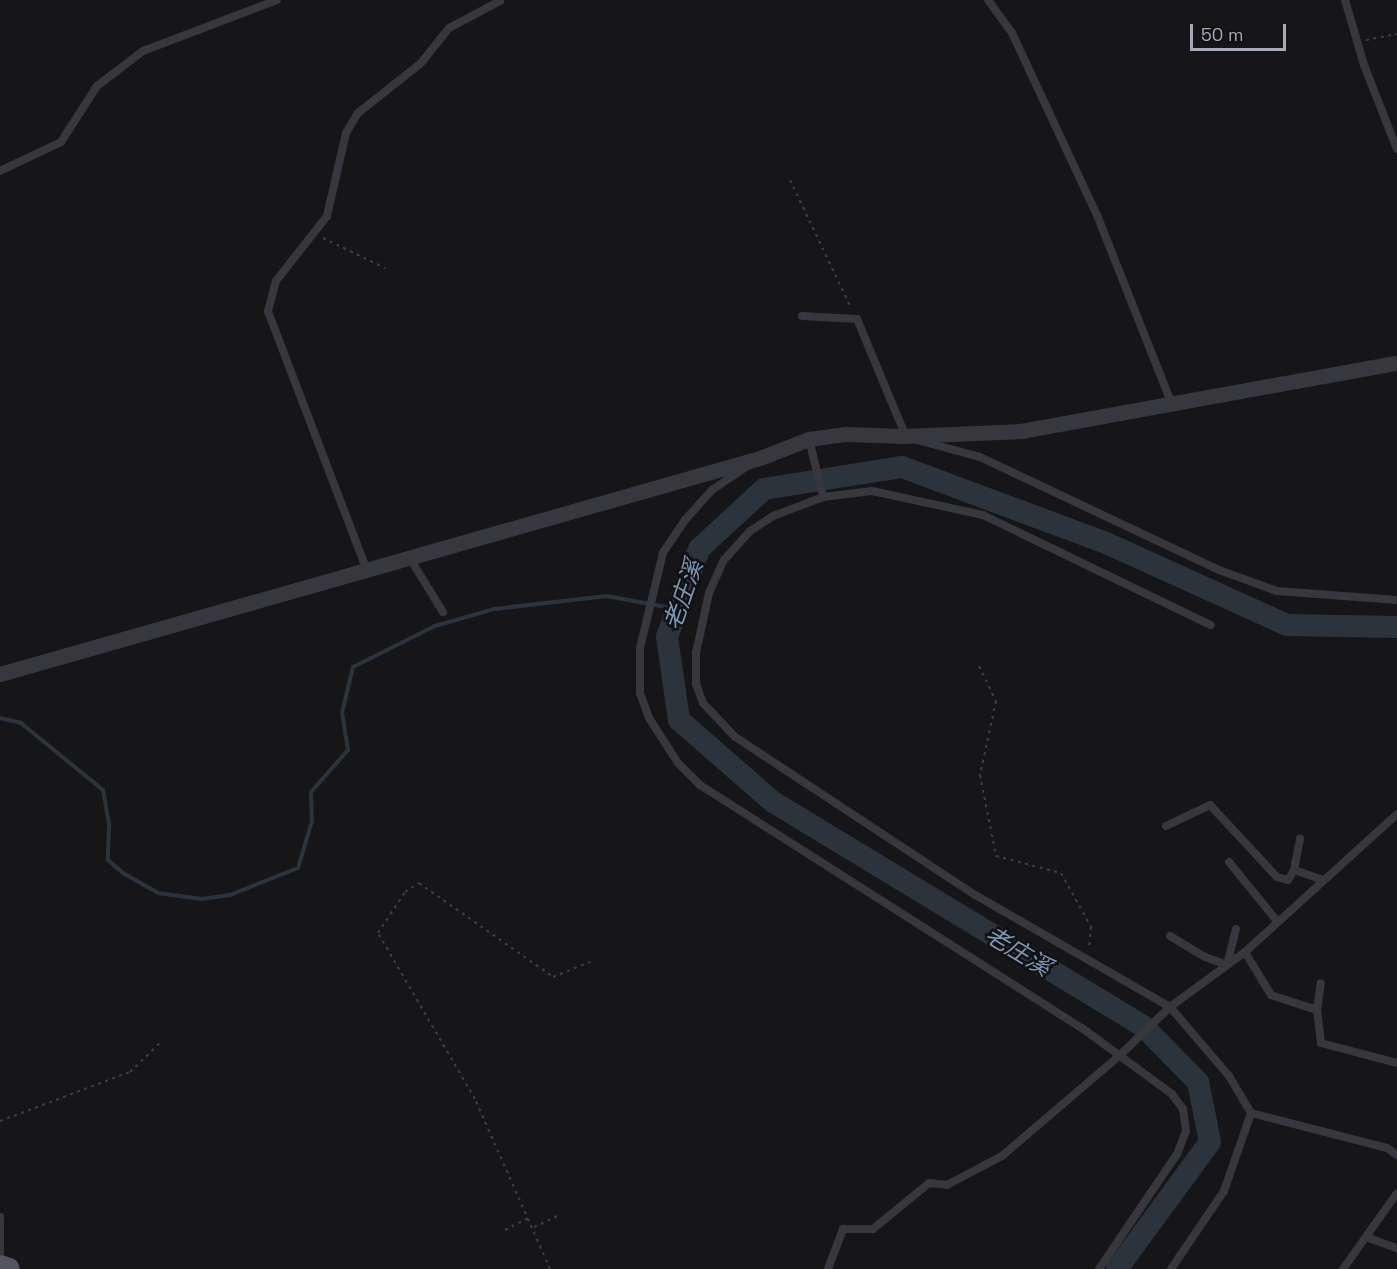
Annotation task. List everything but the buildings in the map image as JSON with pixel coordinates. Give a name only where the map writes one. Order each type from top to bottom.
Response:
[{"type":"main road","points":[[0,1264],[9,1269]]},
{"type":"street","points":[[0,674],[408,556],[760,458],[809,439],[846,434],[903,436],[1021,431],[1397,363]]},
{"type":"lane","points":[[0,171],[61,142],[98,86],[143,51],[277,0]]},
{"type":"lane","points":[[988,0],[1012,33],[1096,215],[1172,404]]},
{"type":"lane","points":[[1345,0],[1357,41],[1397,149]]},
{"type":"lane","points":[[366,568],[268,311],[276,281],[327,216],[346,134],[358,112],[421,63],[449,28],[500,1]]},
{"type":"lane","points":[[802,316],[857,319],[902,425],[903,436],[980,457],[1219,570],[1277,591],[1397,600]]},
{"type":"lane","points":[[809,439],[824,497]]},
{"type":"lane","points":[[760,458],[712,490],[685,520],[663,553],[649,603],[640,658],[640,693],[655,728],[678,763],[700,785],[1082,1028],[1121,1054],[1172,1094],[1183,1109],[1186,1131],[1162,1180],[1099,1269]]},
{"type":"lane","points":[[1211,625],[983,515],[872,491],[824,497],[773,516],[750,531],[724,560],[709,592],[696,653],[696,684],[703,703],[735,737],[855,820],[975,895],[1088,958],[1168,1010],[1229,1076],[1251,1113],[1386,1148],[1397,1155]]},
{"type":"lane","points":[[408,556],[443,612]]},
{"type":"lane","points":[[1166,826],[1210,805],[1277,877],[1288,880],[1294,870],[1300,839]]},
{"type":"lane","points":[[828,1269],[843,1229],[873,1228],[929,1183],[947,1185],[1002,1156],[1121,1054],[1168,1010],[1245,952],[1397,814]]},
{"type":"lane","points":[[1229,862],[1277,921]]},
{"type":"lane","points":[[1294,870],[1323,880]]},
{"type":"lane","points":[[1227,965],[1236,929]]},
{"type":"lane","points":[[1170,936],[1205,957],[1227,965]]},
{"type":"lane","points":[[1245,952],[1271,996],[1317,1010]]},
{"type":"lane","points":[[1321,983],[1317,1010],[1321,1043],[1397,1063]]},
{"type":"lane","points":[[1171,1269],[1224,1191],[1251,1113]]},
{"type":"lane","points":[[1343,1269],[1397,1194]]},
{"type":"lane","points":[[0,1217],[0,1264]]},
{"type":"lane","points":[[1366,1237],[1397,1248]]},
{"type":"path","points":[[1357,41],[1397,34]]},
{"type":"path","points":[[790,180],[857,319]]},
{"type":"path","points":[[312,234],[385,268]]},
{"type":"path","points":[[979,666],[996,701],[980,775],[996,856],[1061,873],[1091,927],[1088,958]]},
{"type":"path","points":[[550,1269],[534,1227],[476,1099],[378,933],[405,892],[419,883],[553,977],[592,961]]},
{"type":"path","points":[[0,1121],[130,1072],[162,1041]]},
{"type":"path","points":[[534,1227],[560,1215]]},
{"type":"path","points":[[505,1230],[529,1218]]},
{"type":"waterway","name":"老庄溪","points":[[1117,1269],[1210,1142],[1198,1082],[1143,1026],[773,802],[679,720],[667,637],[699,549],[764,489],[902,467],[1104,542],[1287,625],[1397,627]]},
{"type":"waterway","points":[[0,718],[21,723],[103,790],[109,825],[108,860],[123,873],[158,893],[202,899],[230,895],[298,868],[312,821],[311,792],[348,750],[342,713],[353,667],[435,626],[494,609],[607,596],[677,609]]}]
